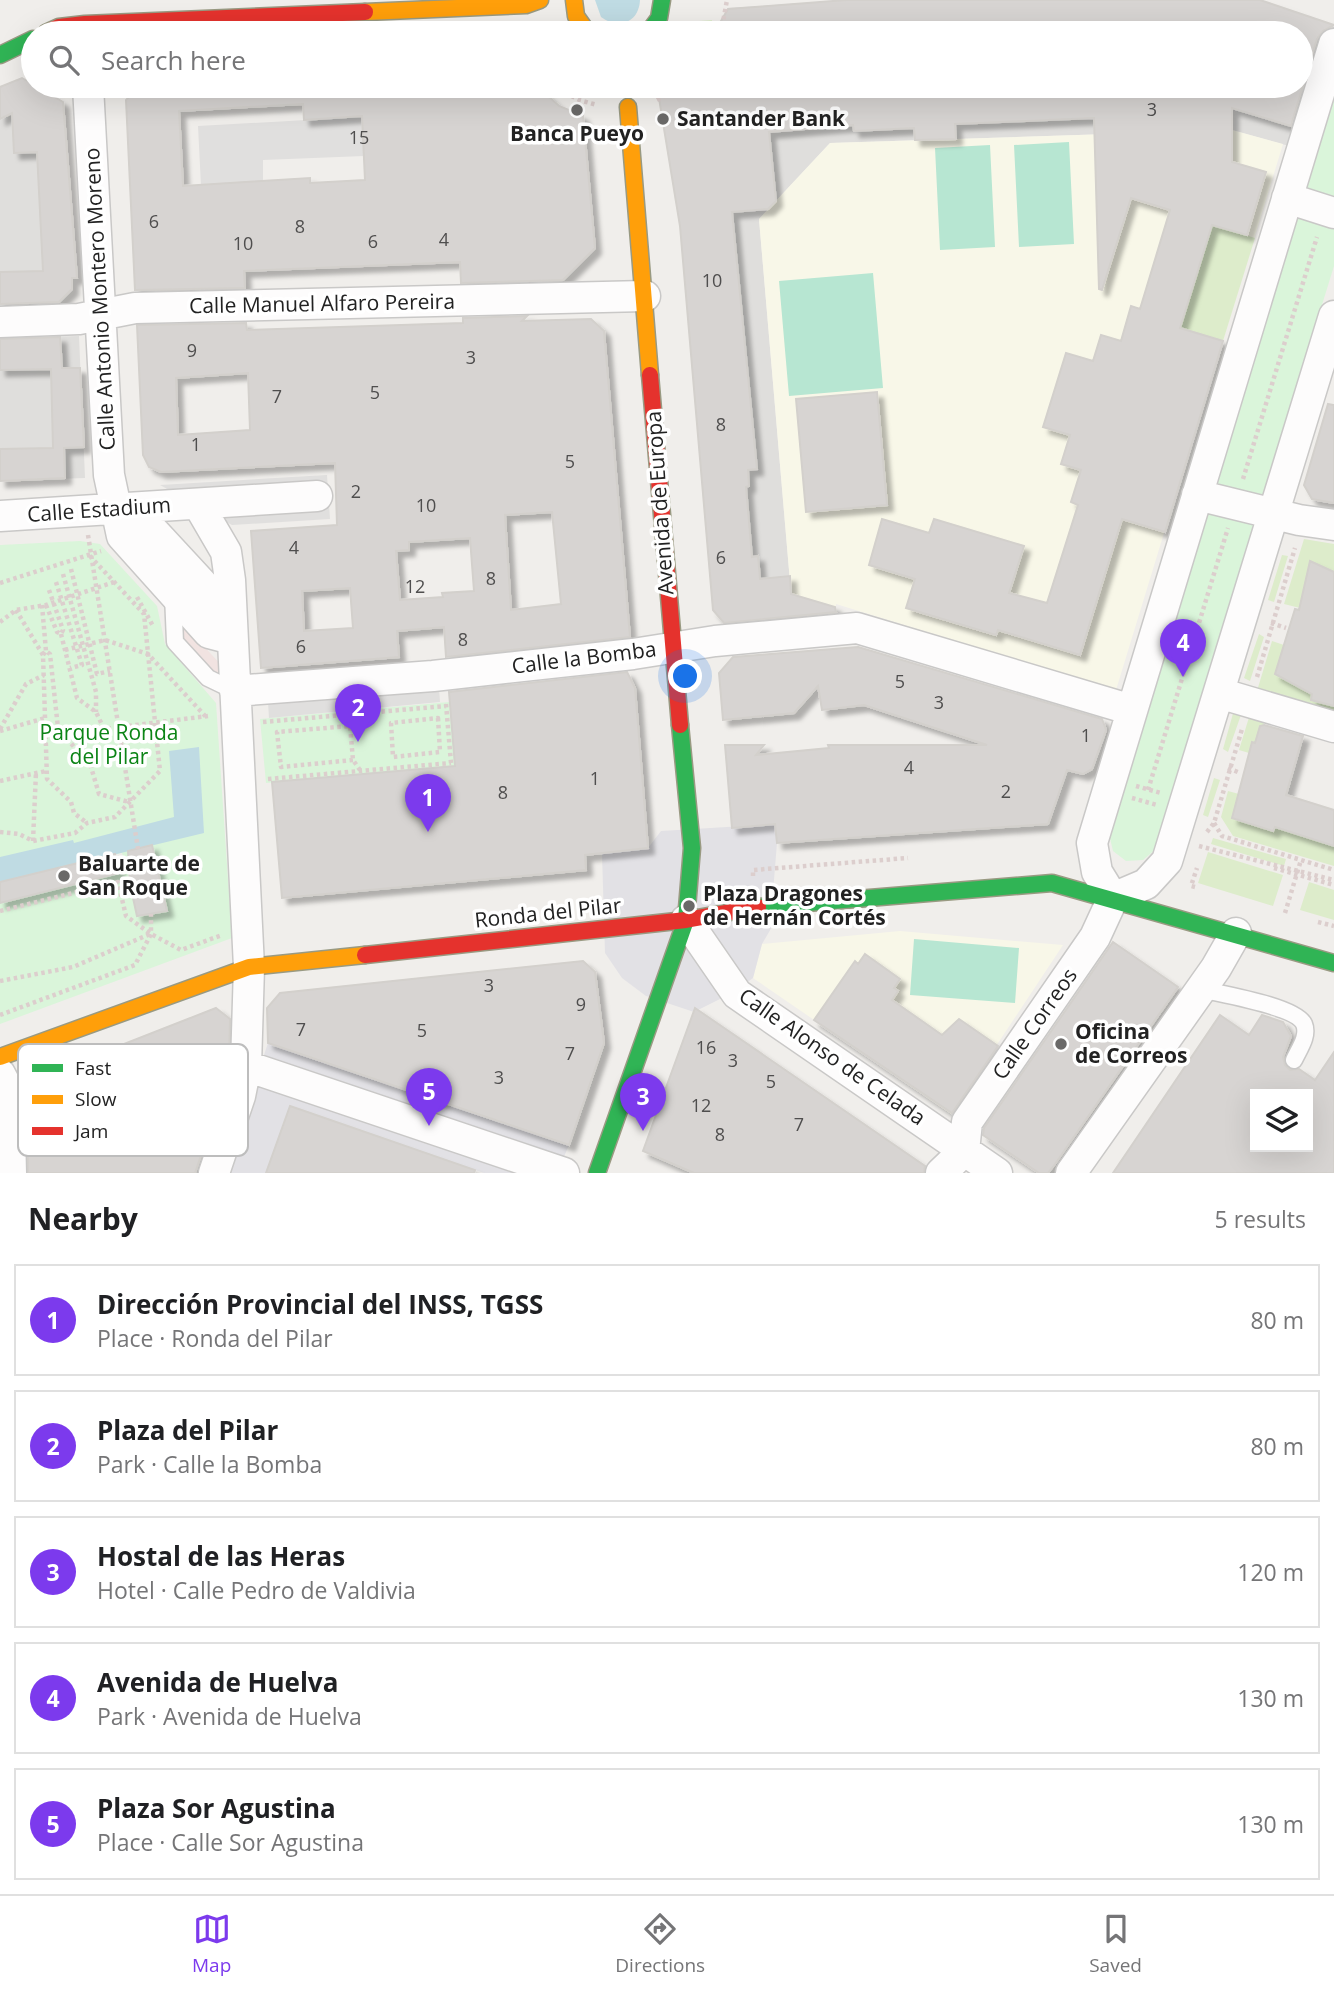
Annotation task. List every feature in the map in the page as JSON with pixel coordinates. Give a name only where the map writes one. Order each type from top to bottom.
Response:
[{"type":"street","points":[[574,0],[576,16],[580,21]]},
{"type":"street","points":[[657,21],[662,0]]},
{"type":"street","points":[[85,19],[533,3]]},
{"type":"street","points":[[1334,44],[1092,843],[1097,872],[1113,898],[1130,893],[1158,873],[1167,861],[1334,316]]},
{"type":"street","points":[[0,55],[21,45]]},
{"type":"street","name":"Calle Antonio Montero Moreno","points":[[89,98],[110,475],[122,536],[209,633],[231,627]]},
{"type":"street","name":"Avenida de Europa","points":[[597,1173],[686,919],[692,848],[672,646],[627,98]]},
{"type":"street","points":[[1287,198],[1334,213]]},
{"type":"street","name":"Calle Manuel Alfaro Pereira","points":[[0,322],[79,319],[135,307],[645,296]]},
{"type":"street","points":[[1197,495],[1273,514],[1334,525]]},
{"type":"street","name":"Calle Estadium","points":[[0,516],[119,511],[317,496]]},
{"type":"street","points":[[198,504],[226,551],[235,691],[237,971],[244,1044]]},
{"type":"street","points":[[119,511],[143,520],[231,627]]},
{"type":"street","name":"Calle la Bomba","points":[[235,691],[443,675],[633,654],[672,646],[857,628],[1132,710]]},
{"type":"street","points":[[1219,693],[1334,727]]},
{"type":"street","name":"Ronda del Pilar","points":[[36,1044],[237,971],[686,919],[755,907],[1031,883],[1052,883],[1113,898],[1334,963]]},
{"type":"street","name":"Calle Correos","points":[[964,1151],[967,1122],[1095,937],[1113,898]]},
{"type":"street","name":"Calle Alonso de Celada","points":[[686,919],[737,994],[997,1173]]},
{"type":"street","points":[[1071,1173],[1237,933]]},
{"type":"street","name":"Ronda del Pilar","points":[[0,1057],[18,1050]]},
{"type":"street","points":[[248,1067],[564,1173]]},
{"type":"street","points":[[0,1074],[9,1091],[11,1173]]},
{"type":"street","points":[[941,1173],[964,1151]]},
{"type":"street","points":[[214,1173],[220,1156]]},
{"type":"lane","points":[[173,592],[175,642],[208,678],[235,691]]},
{"type":"lane","points":[[1200,989],[1283,1010],[1299,1017],[1304,1024],[1304,1038],[1294,1060]]},
{"type":"path","points":[[723,21],[727,0]]},
{"type":"path","points":[[575,98],[603,107],[618,98]]},
{"type":"path","points":[[0,583],[110,548]]},
{"type":"path","points":[[0,832],[19,834],[33,841],[75,833],[87,823],[115,817],[160,771],[144,614],[89,555]]},
{"type":"path","points":[[89,555],[138,849]]},
{"type":"path","points":[[71,569],[97,674],[110,671]]},
{"type":"path","points":[[63,574],[69,597],[83,646],[96,692],[96,712],[104,729],[207,716],[148,654],[105,640],[83,646],[65,650]]},
{"type":"path","points":[[56,582],[82,665],[70,668]]},
{"type":"path","points":[[0,622],[16,610],[44,605],[114,582]]},
{"type":"path","points":[[49,590],[63,630],[61,634],[78,698],[96,712]]},
{"type":"path","points":[[134,592],[159,638]]},
{"type":"path","points":[[44,605],[57,632],[61,634]]},
{"type":"path","points":[[44,605],[47,779],[71,802],[74,813],[87,823]]},
{"type":"path","points":[[16,610],[45,653],[50,654],[58,728],[91,767],[99,794],[129,802]]},
{"type":"path","points":[[1266,621],[1286,628]]},
{"type":"path","points":[[0,730],[26,684],[44,675]]},
{"type":"path","points":[[443,675],[451,763]]},
{"type":"path","points":[[446,706],[438,718],[440,752],[451,763]]},
{"type":"path","points":[[262,722],[446,706]]},
{"type":"path","points":[[0,730],[45,718]]},
{"type":"path","points":[[390,768],[393,757],[391,723],[438,718]]},
{"type":"path","points":[[278,778],[281,767],[278,733],[350,726],[353,760],[360,771]]},
{"type":"path","points":[[393,757],[440,752]]},
{"type":"path","points":[[281,767],[353,760]]},
{"type":"path","points":[[267,779],[451,763]]},
{"type":"path","points":[[0,781],[47,771]]},
{"type":"path","points":[[33,841],[36,772]]},
{"type":"path","points":[[1107,792],[1191,813],[1194,828],[1190,844],[1297,873],[1334,886]]},
{"type":"path","points":[[1207,830],[1214,822],[1222,836],[1334,870]]},
{"type":"path","points":[[755,907],[752,870],[919,858]]},
{"type":"path","points":[[1285,913],[1301,860]]},
{"type":"path","points":[[1297,873],[1334,880]]},
{"type":"path","points":[[0,911],[118,882],[126,916],[151,934],[181,950],[226,934],[237,971]]},
{"type":"path","points":[[0,1015],[135,965],[151,934],[151,914]]},
{"type":"path","points":[[0,981],[73,967],[151,934]]},
{"type":"shaded area","points":[[851,0],[1260,0],[1329,23],[1313,72],[1313,21],[721,21],[728,8]]},
{"type":"shaded area","points":[[21,78],[21,98],[56,98],[63,102],[77,278],[72,278],[72,289],[64,297],[54,298],[54,303],[0,306],[0,87]]},
{"type":"shaded area","points":[[323,98],[362,98],[364,156],[263,160],[263,183],[201,186],[198,126],[324,119]]},
{"type":"shaded area","points":[[659,98],[1305,98],[1289,146],[1232,130],[830,143],[759,219],[793,617],[725,624],[713,610],[680,226]]},
{"type":"shaded area","points":[[1232,130],[1283,144],[1116,690],[836,604],[836,613],[793,617],[759,219],[830,143]]},
{"type":"shaded area","points":[[79,336],[85,478],[0,481],[0,338]]},
{"type":"shaded area","points":[[327,475],[330,519],[232,525],[160,485]]},
{"type":"shaded area","points":[[186,627],[224,668],[216,675],[178,634]]},
{"type":"shaded area","points":[[439,688],[440,702],[269,718],[268,702]]},
{"type":"shaded area","name":"Plaza Dragones de Hernán Cortés","points":[[775,824],[777,843],[773,892],[776,920],[762,944],[753,978],[734,992],[694,1012],[646,996],[622,978],[605,953],[602,854],[648,848],[661,831]]},
{"type":"shaded area","points":[[900,931],[1063,945],[951,1114],[753,978],[762,944]]},
{"type":"shaded area","points":[[268,1043],[569,1145],[557,1173],[484,1173],[290,1106],[266,1173],[225,1173],[231,1156],[248,1156],[248,1103]]},
{"type":"green space","points":[[1334,88],[1334,201],[1302,191]]},
{"type":"green space","points":[[1069,142],[1074,244],[1019,247],[1014,145]]},
{"type":"green space","points":[[990,145],[995,247],[940,250],[935,148]]},
{"type":"green space","points":[[1295,214],[1334,226],[1334,266],[1262,499],[1215,486]]},
{"type":"green space","points":[[1212,225],[1255,238],[1223,341],[1180,328]]},
{"type":"green space","points":[[873,273],[883,388],[789,396],[779,281]]},
{"type":"green space","points":[[1207,511],[1255,524],[1156,849],[1143,860],[1126,861],[1113,851],[1109,834]]},
{"type":"green space","points":[[1304,539],[1334,544],[1334,572],[1310,561],[1300,608],[1284,604]]},
{"type":"green space","name":"Parque Ronda del Pilar","points":[[80,541],[100,544],[157,606],[165,644],[216,703],[232,938],[0,1024],[0,903],[127,871],[122,853],[0,882],[0,545]]},
{"type":"green space","points":[[1282,555],[1288,556],[1274,602],[1268,600]]},
{"type":"green space","points":[[1259,634],[1264,637],[1250,681],[1244,678]]},
{"type":"green space","points":[[1272,641],[1284,645],[1312,694],[1311,700],[1334,706],[1334,715],[1257,691]]},
{"type":"green space","points":[[449,702],[455,766],[266,783],[260,719]]},
{"type":"green space","points":[[1234,710],[1242,712],[1228,752],[1223,749]]},
{"type":"green space","points":[[1250,714],[1266,719],[1249,753],[1239,750]]},
{"type":"green space","points":[[1214,778],[1220,780],[1208,817],[1203,815]]},
{"type":"green space","points":[[1228,791],[1239,794],[1232,818],[1273,831],[1275,827],[1334,846],[1334,866],[1233,836],[1221,817]]},
{"type":"green space","points":[[1213,838],[1286,859],[1284,866],[1211,844]]},
{"type":"green space","points":[[1208,852],[1283,875],[1273,906],[1198,883]]},
{"type":"green space","points":[[1309,882],[1334,890],[1334,920],[1300,910]]},
{"type":"green space","points":[[914,939],[1019,948],[1015,1003],[910,995]]},
{"type":"water","points":[[595,0],[640,0],[636,14],[629,21],[608,21],[601,17]]},
{"type":"water","points":[[199,747],[204,833],[0,882],[0,857],[73,840],[74,843],[174,817],[169,751]]},
{"type":"building","points":[[846,0],[1260,0],[1334,25],[1323,31],[1313,52],[1313,21],[721,21],[728,9]]},
{"type":"building","points":[[21,78],[21,98],[56,98],[63,102],[77,278],[72,278],[72,289],[59,302],[0,304],[0,272],[43,271],[37,152],[14,153],[12,113],[0,119],[0,87]]},
{"type":"building","points":[[128,98],[550,98],[559,106],[583,116],[595,248],[563,280],[461,283],[460,262],[244,271],[245,288],[135,290]],"holes":[[[303,104],[304,120],[362,116],[365,180],[310,183],[310,178],[183,186],[179,111]]]},
{"type":"building","points":[[659,98],[1299,98],[1291,126],[1232,108],[1232,162],[1266,172],[1247,235],[1212,225],[1180,328],[1223,341],[1165,532],[1122,519],[1080,655],[998,630],[996,635],[906,608],[915,579],[869,565],[882,519],[929,533],[934,519],[1024,546],[1009,593],[1047,603],[1078,505],[1071,502],[1081,470],[1061,464],[1070,435],[1043,427],[1066,353],[1093,361],[1101,335],[1121,341],[1131,306],[1140,309],[1170,210],[1131,198],[1102,290],[1099,289],[1094,118],[955,124],[956,139],[915,140],[914,128],[854,131],[853,125],[769,132],[776,201],[768,209],[732,212],[757,469],[748,470],[749,486],[746,487],[752,557],[758,556],[760,579],[790,576],[791,594],[835,607],[836,612],[724,623],[713,610],[680,226]]},
{"type":"building","points":[[527,316],[522,321],[591,319],[604,331],[630,637],[446,657],[444,627],[397,631],[399,657],[261,668],[251,531],[337,525],[335,463],[161,472],[149,467],[143,455],[137,325],[246,323],[247,330],[463,323],[463,318]],"holes":[[[248,373],[250,430],[178,435],[176,378]],[[552,512],[561,604],[511,610],[505,515]],[[470,538],[474,591],[442,593],[443,597],[400,600],[396,551],[409,550],[409,542]],[[350,588],[353,628],[304,631],[302,591]]]},
{"type":"building","points":[[60,337],[62,368],[80,368],[84,447],[64,448],[65,478],[0,481],[0,449],[53,448],[51,369],[0,370],[0,339]]},
{"type":"building","points":[[877,392],[887,505],[806,512],[796,399]]},
{"type":"building","points":[[1328,404],[1334,405],[1334,503],[1312,499],[1304,485]]},
{"type":"building","points":[[1310,561],[1334,572],[1334,706],[1311,700],[1312,694],[1275,674],[1295,609],[1299,610]]},
{"type":"building","points":[[858,647],[1102,719],[1106,730],[1092,769],[1083,774],[1067,770],[1048,824],[777,843],[775,824],[732,828],[725,745],[764,745],[756,755],[829,748],[828,745],[987,745],[864,705],[822,710],[818,686],[794,713],[723,720],[719,673],[733,657]]},
{"type":"building","points":[[627,672],[635,688],[648,848],[585,855],[586,870],[282,898],[272,782],[455,766],[449,692]]},
{"type":"building","points":[[1260,726],[1303,736],[1286,795],[1334,810],[1334,846],[1275,827],[1273,831],[1232,818],[1252,742],[1255,743]]},
{"type":"building","points":[[152,845],[167,911],[137,916],[130,884],[128,851]]},
{"type":"building","name":"Baluarte de San Roque","points":[[115,854],[119,873],[0,903],[0,882]]},
{"type":"building","name":"Oficina de Correos","points":[[1113,942],[1178,987],[1055,1164],[1048,1173],[1039,1173],[983,1135],[984,1128]]},
{"type":"building","points":[[865,954],[900,979],[894,988],[898,991],[892,1000],[942,1035],[959,1019],[998,1046],[952,1113],[814,1020],[855,961],[858,964]]},
{"type":"building","points":[[583,961],[595,972],[604,1043],[569,1145],[268,1043],[267,1008],[280,993]]},
{"type":"building","points":[[216,1008],[230,1019],[229,1044],[124,1044]]},
{"type":"building","points":[[695,1008],[925,1166],[924,1173],[694,1173],[643,1151]]},
{"type":"building","points":[[1220,1015],[1249,1035],[1262,1015],[1283,1022],[1291,1036],[1283,1057],[1290,1070],[1299,1069],[1315,1080],[1334,1052],[1334,1173],[1113,1173]]},
{"type":"building","points":[[290,1106],[475,1170],[474,1173],[266,1173]]},
{"type":"building","points":[[28,1156],[201,1156],[195,1173],[28,1173]]},
{"type":"traffic: fast","points":[[657,21],[662,0]]},
{"type":"traffic: fast","points":[[0,55],[21,45]]},
{"type":"traffic: fast","points":[[597,1173],[686,920],[692,848],[680,725]]},
{"type":"traffic: fast","points":[[758,907],[1052,883],[1334,963]]},
{"type":"traffic: slow","points":[[365,12],[526,5],[540,0]]},
{"type":"traffic: slow","points":[[574,0],[576,16],[580,21]]},
{"type":"traffic: slow","points":[[628,107],[650,375]]},
{"type":"traffic: slow","points":[[36,1044],[249,967],[365,955]]},
{"type":"traffic: slow","points":[[0,1057],[18,1050]]},
{"type":"traffic: jam","points":[[155,21],[365,12]]},
{"type":"traffic: jam","points":[[650,375],[680,725]]},
{"type":"traffic: jam","points":[[365,955],[686,920],[758,907]]},
{"type":"place","name":"Banca Pueyo","points":[[577,110]]},
{"type":"place","name":"Santander Bank","points":[[663,119]]},
{"type":"place","name":"Avenida de Huelva","points":[[1183,677]]},
{"type":"place","name":"Plaza del Pilar","points":[[358,742]]},
{"type":"place","name":"Dirección Provincial del INSS, TGSS","points":[[428,832]]},
{"type":"place","name":"Baluarte de San Roque","points":[[64,876]]},
{"type":"place","name":"Plaza Dragones de Hernán Cortés","points":[[689,906]]},
{"type":"place","name":"Oficina de Correos","points":[[1061,1044]]},
{"type":"place","name":"Plaza Sor Agustina","points":[[429,1126]]},
{"type":"place","name":"Hostal de las Heras","points":[[643,1131]]}]
